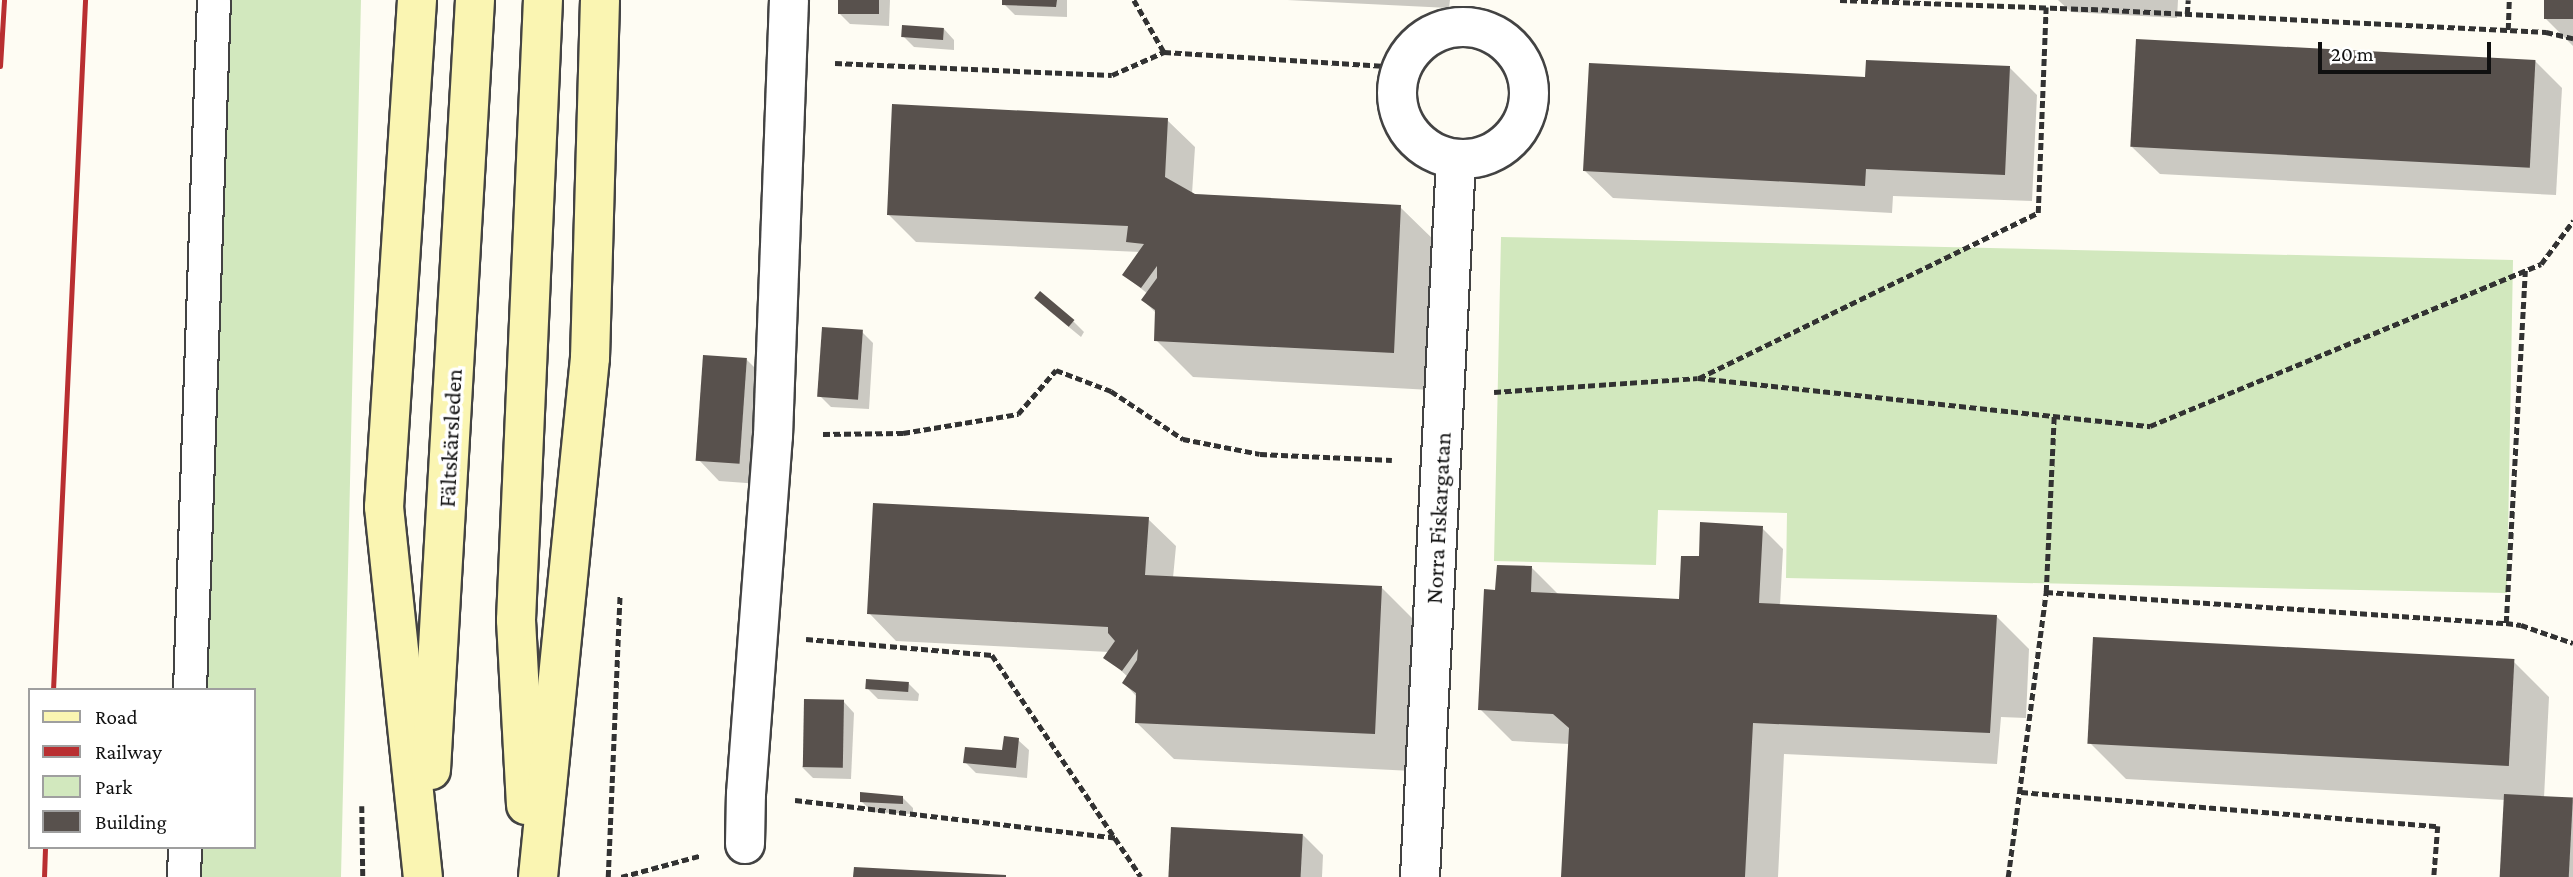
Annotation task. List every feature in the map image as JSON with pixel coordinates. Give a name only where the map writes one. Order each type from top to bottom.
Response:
[{"type":"main road","points":[[417,0],[384,508],[424,877]]},
{"type":"main road","name":"Fältskärsleden","points":[[424,877],[475,0]]},
{"type":"main road","points":[[530,877],[516,620],[542,0]]},
{"type":"main road","points":[[538,877],[590,358],[600,0]]},
{"type":"street","points":[[745,844],[746,794],[773,436],[789,0]]},
{"type":"street","points":[[1460,13],[1505,41],[1521,58],[1529,81],[1529,106],[1519,129],[1503,147],[1480,157],[1456,159],[1432,152],[1413,137],[1400,116],[1397,91],[1402,67],[1415,46],[1460,13]]},
{"type":"street","name":"Norra Fiskargatan","points":[[1420,877],[1456,159]]},
{"type":"lane","points":[[190,688],[215,0]]},
{"type":"lane","points":[[184,877],[185,849]]},
{"type":"path","points":[[1134,0],[1164,52]]},
{"type":"path","points":[[1840,0],[2013,3],[2046,7],[2546,32],[2573,38]]},
{"type":"path","points":[[2187,14],[2188,0]]},
{"type":"path","points":[[2508,30],[2509,0]]},
{"type":"path","points":[[1698,378],[2038,213],[2046,7]]},
{"type":"path","points":[[785,61],[1112,75],[1164,52],[1402,67]]},
{"type":"path","points":[[1444,396],[1698,378],[2150,426],[2542,264],[2573,221]]},
{"type":"path","points":[[2506,623],[2525,271]]},
{"type":"path","points":[[773,436],[903,433],[1018,414],[1056,370],[1111,391],[1183,439],[1260,454],[1440,462]]},
{"type":"path","points":[[2008,877],[2046,592],[2054,416]]},
{"type":"path","points":[[2046,592],[2506,623],[2521,625],[2573,643]]},
{"type":"path","points":[[757,634],[992,655],[1142,877]]},
{"type":"path","points":[[2021,792],[2438,826],[2434,877]]},
{"type":"path","points":[[746,794],[1117,839]]},
{"type":"green space","points":[[231,0],[361,0],[341,877],[200,877],[201,849],[256,849],[256,688],[207,688]]},
{"type":"green space","points":[[1501,237],[2513,260],[2507,593],[1786,578],[1787,513],[1658,510],[1656,565],[1494,561]]},
{"type":"building","points":[[838,0],[879,0],[879,14],[838,14]]},
{"type":"building","points":[[1002,0],[1057,0],[1056,7],[1002,5]]},
{"type":"building","points":[[2544,0],[2573,0],[2573,19],[2544,19]]},
{"type":"building","points":[[902,25],[944,28],[943,40],[901,37]]},
{"type":"building","points":[[2136,39],[2535,60],[2530,168],[2130,147]]},
{"type":"building","points":[[1866,60],[2010,66],[2005,175],[1866,169],[1865,186],[1583,171],[1589,63],[1865,77]]},
{"type":"building","points":[[892,104],[1168,118],[1165,177],[1195,194],[1401,205],[1394,353],[1154,341],[1155,310],[1141,300],[1157,278],[1157,266],[1141,288],[1122,275],[1144,244],[1126,242],[1128,226],[887,215]]},
{"type":"building","points":[[1040,291],[1074,320],[1069,327],[1034,298]]},
{"type":"building","points":[[822,327],[863,330],[858,400],[817,397]]},
{"type":"building","points":[[703,355],[747,358],[739,464],[696,461]]},
{"type":"building","points":[[873,503],[1149,517],[1145,575],[1382,586],[1375,734],[1135,723],[1136,693],[1122,683],[1137,660],[1138,649],[1122,671],[1103,658],[1115,641],[1108,633],[1108,627],[867,614]]},
{"type":"building","points":[[1700,522],[1763,526],[1759,603],[1997,615],[1990,733],[1753,723],[1745,877],[1561,877],[1569,728],[1553,714],[1478,710],[1484,589],[1495,590],[1497,565],[1532,566],[1531,592],[1679,599],[1681,556],[1699,556]]},
{"type":"building","points":[[2093,637],[2514,659],[2509,766],[2087,744]]},
{"type":"building","points":[[866,679],[909,682],[908,692],[865,689]]},
{"type":"building","points":[[804,699],[844,700],[843,768],[803,767]]},
{"type":"building","points":[[1004,736],[1019,738],[1016,768],[963,763],[965,747],[1002,750]]},
{"type":"building","points":[[860,792],[903,796],[903,804],[860,802]]},
{"type":"building","points":[[2504,794],[2573,798],[2569,877],[2500,877]]},
{"type":"building","points":[[1171,827],[1303,834],[1301,877],[1168,877]]},
{"type":"building","points":[[854,867],[1006,875],[1006,877],[853,877]]},
{"type":"railway","points":[[0,66],[4,0]]},
{"type":"railway","points":[[53,688],[85,0]]},
{"type":"railway","points":[[44,877],[45,849]]}]
